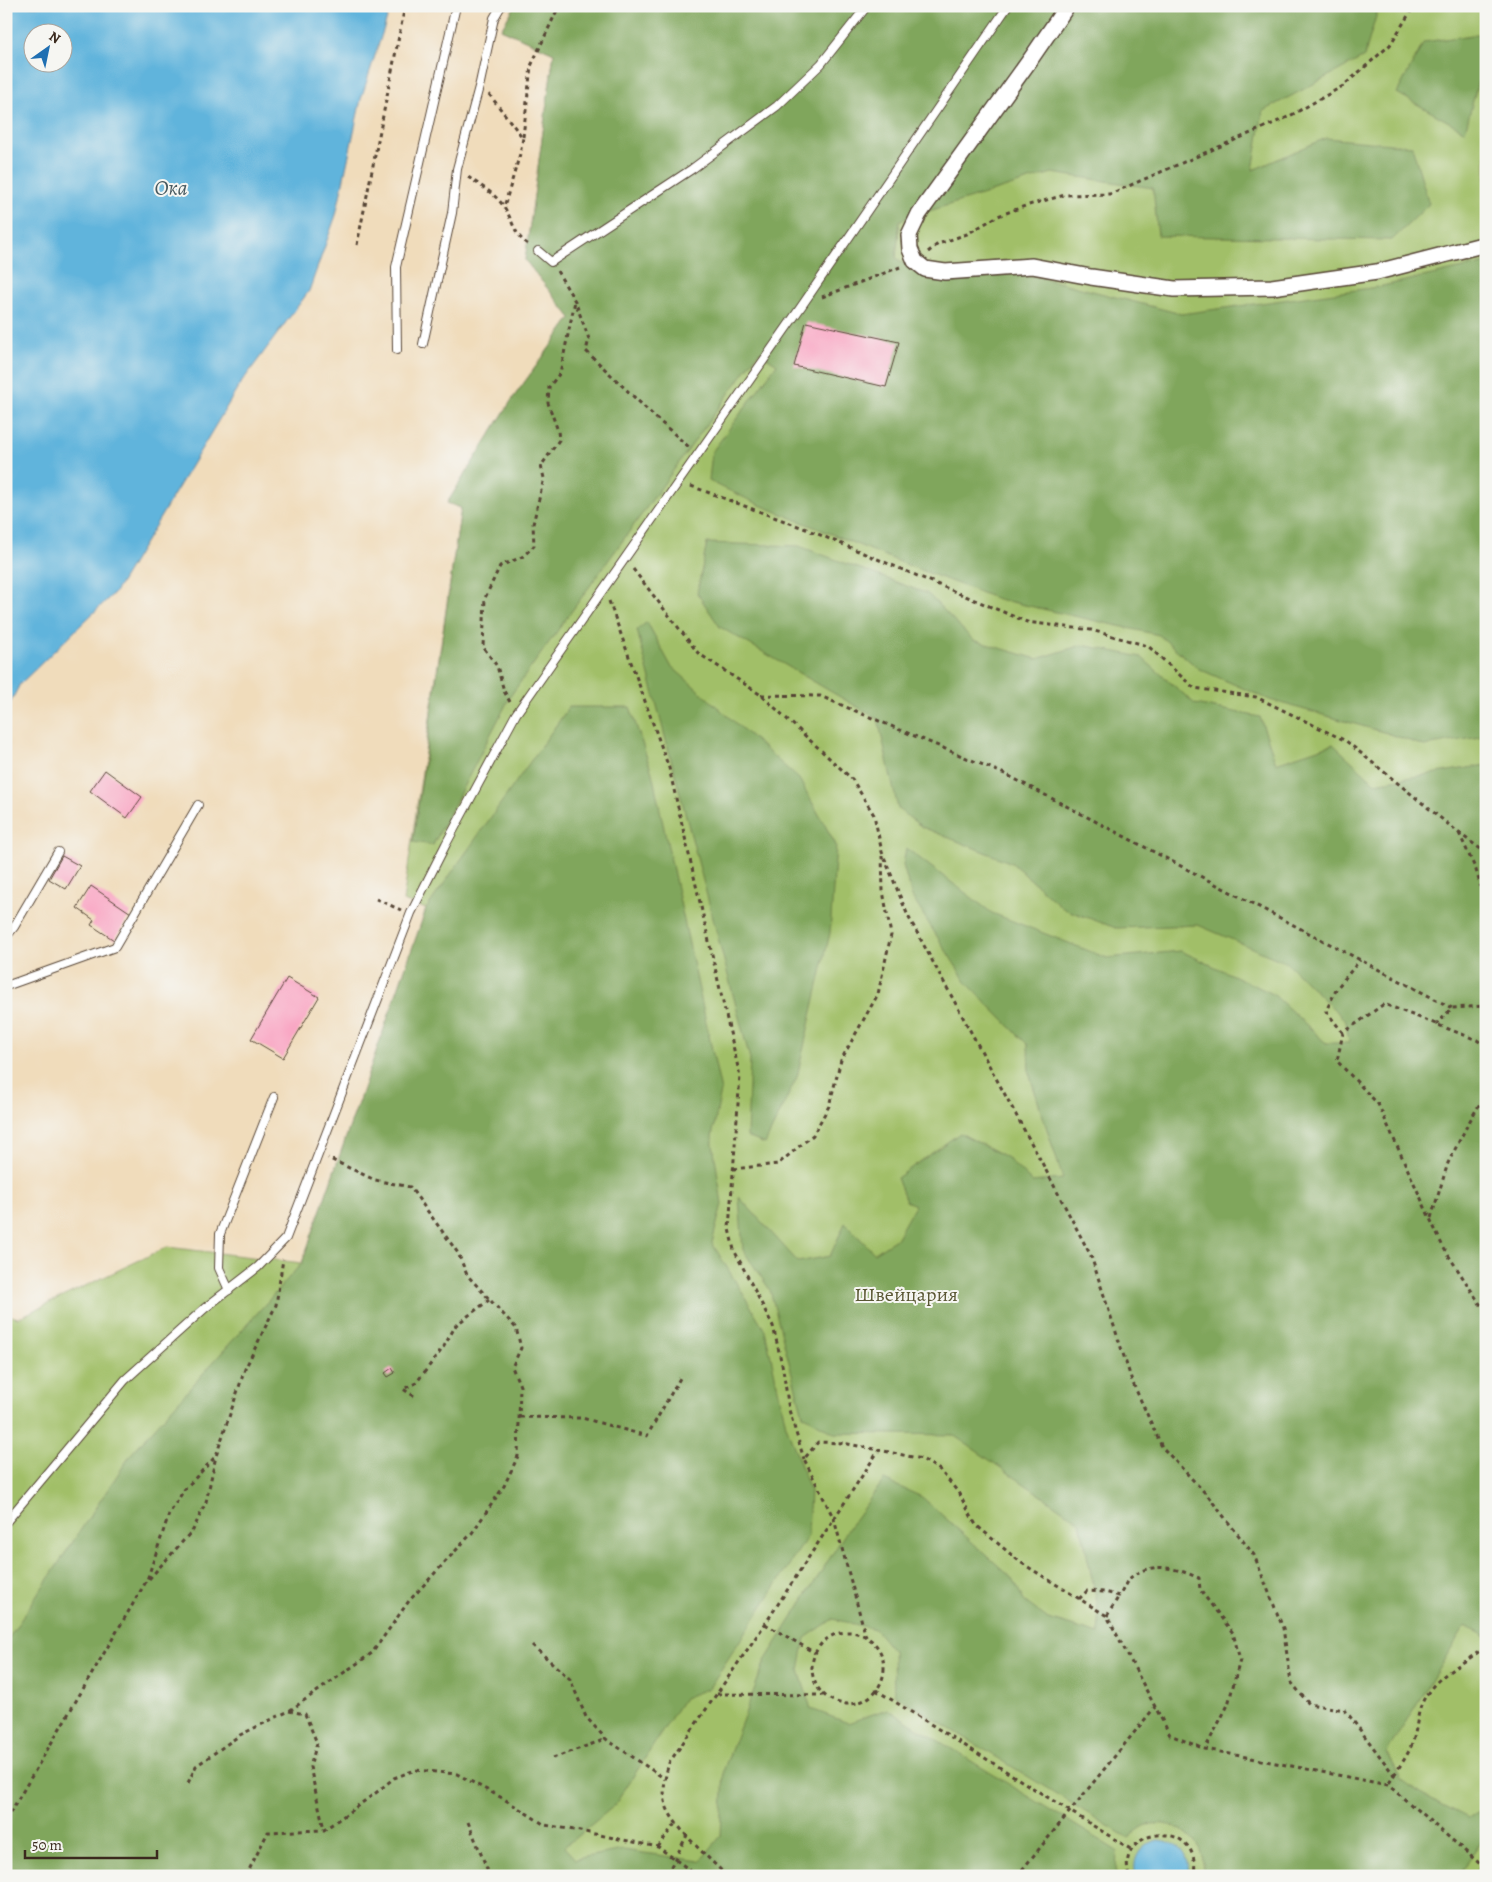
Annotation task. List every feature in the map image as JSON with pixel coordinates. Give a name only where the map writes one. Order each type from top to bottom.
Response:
[{"type":"street","points":[[1067,6],[919,214],[910,235],[910,249],[915,261],[925,269],[945,272],[1032,266],[1174,289],[1272,287],[1377,272],[1486,244]]},
{"type":"lane","points":[[397,350],[396,267],[456,6]]},
{"type":"lane","points":[[423,344],[452,213],[456,169],[480,84],[494,18],[501,6]]},
{"type":"lane","points":[[538,251],[551,262],[692,169],[777,106],[821,64],[867,6]]},
{"type":"lane","points":[[6,1522],[125,1380],[205,1308],[258,1267],[286,1238],[411,913],[516,714],[803,304],[1008,6]]},
{"type":"lane","points":[[6,986],[115,947],[198,805]]},
{"type":"lane","points":[[6,937],[14,927],[58,852]]},
{"type":"lane","points":[[229,1290],[219,1268],[220,1234],[274,1097]]},
{"type":"path","points":[[357,245],[405,6]]},
{"type":"path","points":[[504,207],[520,154],[531,66],[559,6]]},
{"type":"path","points":[[803,304],[915,261],[938,244],[967,234],[998,216],[1065,195],[1110,194],[1288,117],[1343,86],[1390,45],[1413,7]]},
{"type":"path","points":[[480,84],[522,138]]},
{"type":"path","points":[[456,169],[496,197],[504,207],[515,230],[525,243],[538,251]]},
{"type":"path","points":[[551,262],[575,301],[589,339],[586,351],[656,418],[698,454]]},
{"type":"path","points":[[516,714],[504,691],[497,666],[483,647],[485,598],[500,566],[522,557],[534,546],[532,524],[544,478],[541,466],[559,440],[558,431],[548,403],[549,387],[560,372],[575,301]]},
{"type":"path","points":[[678,481],[806,529],[1027,622],[1091,630],[1148,646],[1194,688],[1256,697],[1346,741],[1486,853]]},
{"type":"path","points":[[624,558],[698,653],[761,696],[852,779],[874,815],[882,852],[908,916],[1091,1256],[1132,1381],[1162,1447],[1207,1495],[1254,1555],[1282,1628],[1292,1682],[1309,1704],[1345,1710],[1394,1775]]},
{"type":"path","points":[[604,586],[669,768],[740,1076],[729,1228],[734,1250],[773,1326],[790,1410],[804,1459],[834,1518],[866,1637]]},
{"type":"path","points":[[761,696],[820,696],[1007,775],[1452,1008],[1486,1006]]},
{"type":"path","points":[[1459,833],[1476,870],[1486,905]]},
{"type":"path","points":[[733,1169],[778,1164],[812,1135],[829,1106],[841,1060],[878,994],[892,935],[883,891],[882,852]]},
{"type":"path","points":[[376,899],[400,910]]},
{"type":"path","points":[[1344,1033],[1326,1011],[1337,988],[1360,960]]},
{"type":"path","points":[[1486,1047],[1477,1040],[1384,1004],[1344,1033],[1337,1061],[1378,1104],[1443,1247],[1480,1304],[1486,1308]]},
{"type":"path","points":[[1436,1025],[1452,1008]]},
{"type":"path","points":[[1430,1218],[1448,1163],[1486,1093]]},
{"type":"path","points":[[188,1782],[196,1766],[240,1735],[289,1711],[372,1653],[409,1601],[472,1533],[504,1486],[518,1456],[520,1386],[512,1367],[521,1348],[516,1328],[467,1276],[458,1253],[410,1187],[375,1180],[319,1154]]},
{"type":"path","points":[[147,1580],[193,1530],[206,1502],[216,1456],[245,1369],[276,1305],[286,1238]]},
{"type":"path","points":[[414,1396],[403,1389],[416,1383],[443,1348],[456,1325],[489,1300]]},
{"type":"path","points":[[520,1417],[582,1418],[647,1436],[680,1378]]},
{"type":"path","points":[[804,1459],[818,1442],[843,1443],[922,1459],[940,1470],[958,1492],[976,1525],[1020,1562],[1107,1616],[1170,1735],[1205,1749],[1388,1784],[1484,1868]]},
{"type":"path","points":[[726,1876],[676,1822],[666,1805],[665,1779],[669,1763],[765,1624],[879,1450]]},
{"type":"path","points":[[6,1820],[147,1580],[169,1514],[184,1490],[216,1456]]},
{"type":"path","points":[[1107,1616],[1125,1589],[1128,1580],[1148,1568],[1175,1568],[1199,1578],[1200,1590],[1233,1633],[1240,1660],[1228,1705],[1205,1749]]},
{"type":"path","points":[[1079,1599],[1087,1592],[1105,1592],[1119,1596]]},
{"type":"path","points":[[765,1624],[815,1652]]},
{"type":"path","points":[[842,1632],[866,1637],[875,1644],[882,1655],[884,1667],[882,1679],[876,1690],[868,1698],[856,1703],[839,1703],[824,1695],[816,1686],[812,1675],[815,1652],[821,1643],[831,1636],[842,1632]]},
{"type":"path","points":[[532,1645],[570,1679],[586,1717],[606,1739],[665,1779]]},
{"type":"path","points":[[1388,1784],[1409,1751],[1414,1737],[1416,1717],[1426,1696],[1434,1685],[1456,1665],[1477,1654],[1486,1646]]},
{"type":"path","points":[[876,1690],[1132,1850]]},
{"type":"path","points":[[716,1694],[824,1695]]},
{"type":"path","points":[[1017,1876],[1155,1707]]},
{"type":"path","points":[[289,1711],[305,1714],[317,1742],[310,1767],[324,1830]]},
{"type":"path","points":[[553,1758],[606,1739]]},
{"type":"path","points":[[246,1876],[268,1832],[324,1830],[394,1778],[415,1770],[457,1774],[504,1799],[544,1825],[658,1848],[698,1876]]},
{"type":"path","points":[[468,1822],[490,1876]]},
{"type":"path","points":[[658,1848],[676,1822]]},
{"type":"path","points":[[1129,1876],[1128,1860],[1132,1850],[1139,1841],[1160,1833],[1180,1839],[1188,1847],[1193,1856],[1194,1876]]},
{"type":"path","points":[[666,1875],[687,1835]]},
{"type":"path","points":[[1476,1876],[1484,1868],[1486,1862]]},
{"type":"green space","name":"Швейцария","points":[[515,6],[1486,6],[1486,1876],[6,1876],[6,1314],[18,1318],[167,1247],[302,1263],[426,909],[403,901],[461,508],[447,503],[513,398],[571,318],[525,260],[554,53],[501,29]]},
{"type":"green space","points":[[515,6],[1379,6],[1364,57],[1263,111],[1253,170],[1326,138],[1412,146],[1429,204],[1392,240],[1158,236],[1153,188],[1052,173],[900,220],[896,258],[933,282],[1023,273],[1181,314],[1378,287],[1486,263],[1486,736],[1424,746],[1387,733],[1270,700],[1199,669],[1159,635],[998,599],[905,564],[760,505],[709,481],[712,452],[777,364],[759,352],[511,695],[433,845],[413,842],[461,508],[447,503],[513,398],[571,318],[525,260],[554,53],[501,29]]},
{"type":"green space","points":[[1486,33],[1486,82],[1478,82],[1465,131],[1397,93],[1424,42]]},
{"type":"green space","points":[[707,543],[799,546],[928,594],[973,640],[1037,659],[1082,645],[1141,657],[1195,704],[1260,717],[1276,763],[1333,744],[1375,783],[1486,765],[1486,1636],[1465,1626],[1387,1752],[1401,1779],[1420,1793],[1468,1818],[1486,1809],[1486,1836],[1457,1876],[1201,1876],[1203,1865],[1197,1844],[1180,1829],[1170,1825],[1147,1825],[1128,1838],[894,1694],[893,1651],[875,1629],[833,1619],[805,1638],[799,1670],[811,1709],[848,1723],[887,1709],[1117,1851],[1117,1876],[6,1876],[6,1642],[132,1453],[302,1263],[426,909],[569,707],[630,707],[652,773],[721,1091],[712,1137],[722,1204],[712,1243],[765,1330],[786,1425],[810,1490],[808,1536],[709,1688],[684,1698],[614,1806],[564,1847],[575,1859],[623,1850],[700,1861],[721,1836],[724,1769],[765,1661],[850,1526],[884,1480],[922,1497],[1013,1579],[1024,1601],[1048,1619],[1099,1634],[1097,1602],[1080,1522],[953,1435],[834,1433],[803,1415],[770,1290],[743,1250],[739,1197],[798,1262],[830,1256],[845,1223],[874,1253],[896,1239],[915,1205],[906,1201],[897,1178],[960,1133],[1006,1157],[1032,1182],[1063,1179],[1029,1073],[1028,1045],[966,982],[912,897],[903,865],[906,848],[992,913],[1107,958],[1181,951],[1273,994],[1326,1043],[1349,1043],[1346,1021],[1287,963],[1198,925],[1116,928],[1064,909],[1012,863],[922,827],[898,809],[878,719],[720,627],[697,593]]},
{"type":"green space","points":[[647,622],[671,666],[799,779],[836,845],[830,933],[797,1077],[765,1144],[747,1137],[750,1059],[637,630]]},
{"type":"water","name":"Ока","points":[[6,6],[391,6],[361,99],[336,215],[309,291],[241,383],[116,591],[20,684],[6,711]]},
{"type":"water","points":[[1158,1840],[1172,1843],[1182,1851],[1188,1862],[1187,1876],[1136,1876],[1135,1863],[1139,1853],[1147,1845]]},
{"type":"building","points":[[806,322],[899,342],[886,387],[794,366]]},
{"type":"building","points":[[105,770],[142,797],[127,818],[90,791]]},
{"type":"building","points":[[62,856],[80,866],[66,889],[49,879]]},
{"type":"building","points":[[91,886],[131,913],[114,940],[91,925],[94,920],[77,908]]},
{"type":"building","points":[[287,978],[319,997],[283,1058],[251,1039]]},
{"type":"building","points":[[392,1368],[395,1373],[388,1377],[385,1373]]}]
